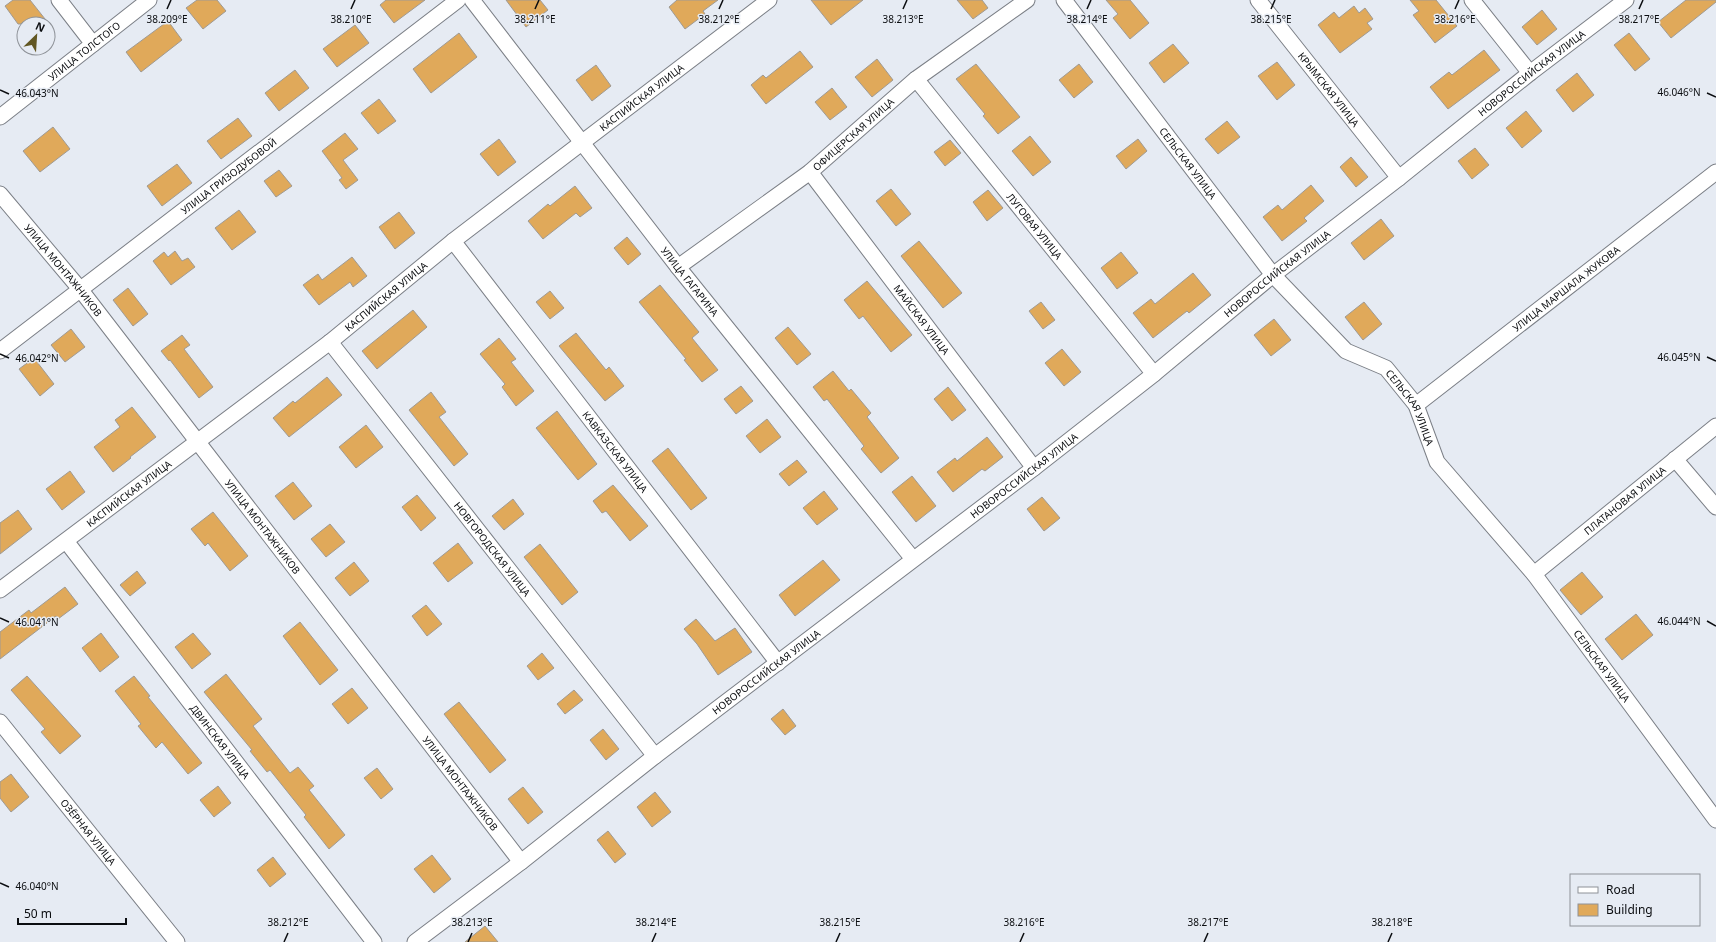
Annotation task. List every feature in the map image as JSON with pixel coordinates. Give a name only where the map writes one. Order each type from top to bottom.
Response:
[{"type":"street","points":[[58,0],[93,44]]},
{"type":"street","name":"УЛИЦА ТОЛСТОГО","points":[[0,117],[149,0]]},
{"type":"street","name":"УЛИЦА ГРИЗОДУБОВОЙ","points":[[0,351],[458,0]]},
{"type":"street","name":"УЛИЦА ГАГАРИНА","points":[[472,0],[678,267],[913,559]]},
{"type":"street","name":"КАСПИЙСКАЯ УЛИЦА","points":[[0,590],[330,342],[453,241],[769,0]]},
{"type":"street","name":"ОФИЦЕРСКАЯ УЛИЦА","points":[[678,267],[810,172],[916,79],[1027,0]]},
{"type":"street","name":"СЕЛЬСКАЯ УЛИЦА","points":[[1064,0],[1273,274],[1346,351],[1386,368],[1416,405],[1437,462],[1534,574],[1716,820]]},
{"type":"street","name":"КРЫМСКАЯ УЛИЦА","points":[[1258,0],[1399,178]]},
{"type":"street","points":[[1472,0],[1530,73]]},
{"type":"street","name":"НОВОРОССИЙСКАЯ УЛИЦА","points":[[415,942],[521,862],[655,756],[1034,468],[1154,374],[1273,274],[1399,178],[1530,73],[1626,0]]},
{"type":"street","name":"ЛУГОВАЯ УЛИЦА","points":[[916,79],[1154,374]]},
{"type":"street","name":"МАЙСКАЯ УЛИЦА","points":[[810,172],[1034,468]]},
{"type":"street","name":"УЛИЦА МАРШАЛА ЖУКОВА","points":[[1416,405],[1716,172]]},
{"type":"street","name":"УЛИЦА МОНТАЖНИКОВ","points":[[0,194],[80,290],[521,862]]},
{"type":"street","name":"КАВКАЗСКАЯ УЛИЦА","points":[[453,241],[778,663]]},
{"type":"street","name":"НОВГОРОДСКАЯ УЛИЦА","points":[[330,342],[655,756]]},
{"type":"street","name":"ПЛАТАНОВАЯ УЛИЦА","points":[[1534,574],[1716,426]]},
{"type":"street","points":[[1675,459],[1716,507]]},
{"type":"street","name":"ДВИНСКАЯ УЛИЦА","points":[[66,541],[374,942]]},
{"type":"street","name":"ОЗЁРНАЯ УЛИЦА","points":[[0,722],[177,942]]},
{"type":"building","points":[[13,0],[30,0],[43,16],[16,16],[16,21],[5,6]]},
{"type":"building","points":[[197,0],[217,0],[226,11],[203,29],[186,8]]},
{"type":"building","points":[[386,0],[425,0],[394,23],[380,5]]},
{"type":"building","points":[[506,0],[540,0],[548,10],[526,27]]},
{"type":"building","points":[[677,0],[718,0],[703,11],[705,14],[685,29],[669,7]]},
{"type":"building","points":[[811,0],[863,0],[831,25]]},
{"type":"building","points":[[957,0],[982,0],[988,8],[973,19]]},
{"type":"building","points":[[1106,0],[1130,0],[1149,23],[1130,39],[1113,18],[1118,14]]},
{"type":"building","points":[[1410,0],[1436,0],[1457,26],[1435,43],[1413,15],[1419,11]]},
{"type":"building","points":[[1686,0],[1716,0],[1716,2],[1671,38],[1658,22]]},
{"type":"building","points":[[1354,6],[1359,13],[1365,8],[1373,19],[1367,23],[1372,29],[1340,53],[1318,25],[1334,12],[1339,18]]},
{"type":"building","points":[[1542,10],[1557,29],[1537,45],[1522,27]]},
{"type":"building","points":[[168,21],[182,40],[141,72],[126,52]]},
{"type":"building","points":[[355,25],[369,43],[337,67],[323,49]]},
{"type":"building","points":[[459,33],[477,57],[431,93],[413,69]]},
{"type":"building","points":[[1629,33],[1650,59],[1635,71],[1614,45]]},
{"type":"building","points":[[1173,44],[1189,63],[1164,83],[1149,63]]},
{"type":"building","points":[[1484,50],[1500,70],[1448,109],[1430,87],[1449,72],[1452,75]]},
{"type":"building","points":[[800,51],[813,67],[766,104],[751,85],[763,75],[766,78]]},
{"type":"building","points":[[877,59],[893,80],[872,97],[855,77]]},
{"type":"building","points":[[1277,62],[1295,85],[1277,100],[1258,76]]},
{"type":"building","points":[[976,64],[1020,117],[998,134],[983,116],[985,114],[956,79]]},
{"type":"building","points":[[1079,64],[1093,82],[1074,98],[1059,80]]},
{"type":"building","points":[[596,65],[611,86],[592,101],[576,80]]},
{"type":"building","points":[[295,70],[309,88],[279,111],[265,93]]},
{"type":"building","points":[[1577,73],[1594,95],[1573,112],[1556,90]]},
{"type":"building","points":[[832,88],[847,107],[830,120],[815,102]]},
{"type":"building","points":[[379,99],[396,121],[378,134],[361,113]]},
{"type":"building","points":[[1526,111],[1542,131],[1522,148],[1506,128]]},
{"type":"building","points":[[238,118],[252,136],[221,159],[207,141]]},
{"type":"building","points":[[1227,121],[1240,137],[1218,154],[1205,139]]},
{"type":"building","points":[[53,127],[70,149],[40,172],[23,151]]},
{"type":"building","points":[[345,133],[358,149],[343,160],[358,180],[346,189],[339,180],[342,178],[322,151]]},
{"type":"building","points":[[1030,136],[1051,162],[1033,176],[1012,151]]},
{"type":"building","points":[[499,139],[516,162],[498,176],[480,154]]},
{"type":"building","points":[[1138,139],[1147,151],[1126,169],[1116,156]]},
{"type":"building","points":[[950,140],[961,153],[945,166],[934,152]]},
{"type":"building","points":[[1475,148],[1489,165],[1472,179],[1458,161]]},
{"type":"building","points":[[1351,157],[1368,177],[1356,187],[1340,167]]},
{"type":"building","points":[[177,164],[192,183],[162,206],[147,186]]},
{"type":"building","points":[[279,170],[292,186],[276,197],[264,181]]},
{"type":"building","points":[[1311,185],[1324,201],[1304,218],[1307,221],[1282,241],[1263,217],[1278,205],[1282,210]]},
{"type":"building","points":[[575,186],[592,208],[580,217],[576,213],[543,239],[528,221],[548,204],[550,206]]},
{"type":"building","points":[[891,189],[911,214],[896,226],[876,201]]},
{"type":"building","points":[[988,190],[1003,208],[987,221],[973,202]]},
{"type":"building","points":[[239,210],[256,232],[232,250],[215,228]]},
{"type":"building","points":[[399,212],[415,233],[395,249],[379,227]]},
{"type":"building","points":[[1381,219],[1394,236],[1364,260],[1351,243]]},
{"type":"building","points":[[627,237],[641,254],[628,265],[614,248]]},
{"type":"building","points":[[919,241],[962,293],[943,308],[901,256]]},
{"type":"building","points":[[175,251],[182,261],[188,258],[195,267],[171,285],[153,261],[164,252],[168,257]]},
{"type":"building","points":[[1121,252],[1138,273],[1117,289],[1101,268]]},
{"type":"building","points":[[352,257],[367,276],[353,287],[350,282],[319,305],[303,285],[318,274],[322,280]]},
{"type":"building","points":[[1193,273],[1211,295],[1189,313],[1187,311],[1153,338],[1133,313],[1151,299],[1155,304]]},
{"type":"building","points":[[867,281],[912,335],[891,352],[863,316],[859,319],[844,300]]},
{"type":"building","points":[[660,285],[699,332],[692,338],[718,370],[702,382],[684,360],[686,359],[639,302]]},
{"type":"building","points":[[128,288],[148,314],[133,326],[113,300]]},
{"type":"building","points":[[550,291],[564,308],[550,319],[536,302]]},
{"type":"building","points":[[1041,302],[1055,320],[1043,329],[1029,311]]},
{"type":"building","points":[[1364,302],[1382,324],[1363,340],[1345,317]]},
{"type":"building","points":[[413,310],[427,327],[377,369],[362,351]]},
{"type":"building","points":[[1274,319],[1291,340],[1271,356],[1254,335]]},
{"type":"building","points":[[788,327],[811,354],[797,365],[775,338]]},
{"type":"building","points":[[71,329],[85,347],[65,362],[51,345]]},
{"type":"building","points":[[576,333],[606,370],[609,367],[624,386],[605,401],[559,346]]},
{"type":"building","points":[[182,335],[190,345],[184,349],[213,387],[199,398],[170,360],[169,361],[161,351]]},
{"type":"building","points":[[499,338],[516,359],[511,362],[534,391],[516,406],[502,387],[505,384],[480,354]]},
{"type":"building","points":[[1062,349],[1081,372],[1064,386],[1045,363]]},
{"type":"building","points":[[34,358],[54,384],[40,396],[19,369]]},
{"type":"building","points":[[833,371],[849,391],[851,389],[871,413],[867,417],[899,458],[881,473],[861,449],[864,446],[827,399],[824,401],[813,387]]},
{"type":"building","points":[[327,377],[342,395],[289,437],[273,418],[293,401],[295,403]]},
{"type":"building","points":[[741,386],[753,401],[736,414],[724,399]]},
{"type":"building","points":[[948,387],[966,410],[952,421],[934,399]]},
{"type":"building","points":[[431,392],[446,412],[439,417],[468,454],[454,466],[409,410]]},
{"type":"building","points":[[132,407],[156,437],[113,472],[94,447],[120,427],[115,420]]},
{"type":"building","points":[[557,411],[597,464],[578,480],[536,428]]},
{"type":"building","points":[[767,419],[781,437],[760,453],[746,436]]},
{"type":"building","points":[[366,425],[383,447],[356,468],[339,447]]},
{"type":"building","points":[[987,437],[1003,457],[985,471],[982,469],[953,492],[937,472],[955,458],[957,461]]},
{"type":"building","points":[[668,448],[707,498],[691,510],[652,461]]},
{"type":"building","points":[[797,460],[807,472],[789,486],[779,474]]},
{"type":"building","points":[[70,471],[85,492],[62,510],[46,489]]},
{"type":"building","points":[[912,476],[936,506],[916,522],[892,492]]},
{"type":"building","points":[[293,482],[312,506],[294,520],[275,496]]},
{"type":"building","points":[[613,485],[648,526],[630,541],[606,511],[602,513],[593,501]]},
{"type":"building","points":[[824,491],[838,509],[817,525],[803,508]]},
{"type":"building","points":[[417,495],[436,518],[421,531],[402,507]]},
{"type":"building","points":[[1042,497],[1060,518],[1044,531],[1027,509]]},
{"type":"building","points":[[513,499],[524,514],[504,530],[492,516]]},
{"type":"building","points":[[18,510],[32,529],[0,554],[0,523]]},
{"type":"building","points":[[213,512],[248,556],[230,571],[208,543],[205,546],[191,529]]},
{"type":"building","points":[[330,524],[345,542],[326,557],[311,539]]},
{"type":"building","points":[[458,543],[473,563],[448,582],[433,563]]},
{"type":"building","points":[[540,544],[578,592],[562,605],[524,557]]},
{"type":"building","points":[[823,560],[840,580],[795,616],[779,595]]},
{"type":"building","points":[[354,562],[369,581],[350,596],[335,578]]},
{"type":"building","points":[[137,571],[146,583],[130,596],[120,585]]},
{"type":"building","points":[[1582,572],[1603,597],[1581,615],[1560,590]]},
{"type":"building","points":[[65,587],[78,604],[58,619],[56,616],[0,659],[0,632],[29,610],[31,613]]},
{"type":"building","points":[[426,605],[442,624],[427,636],[412,616]]},
{"type":"building","points":[[1636,614],[1653,635],[1622,660],[1605,639]]},
{"type":"building","points":[[696,619],[715,641],[735,628],[752,652],[718,675],[697,644],[684,629]]},
{"type":"building","points":[[300,622],[338,670],[320,685],[283,636]]},
{"type":"building","points":[[101,633],[119,657],[100,672],[82,648]]},
{"type":"building","points":[[193,633],[211,654],[192,669],[175,647]]},
{"type":"building","points":[[542,653],[554,668],[538,680],[527,666]]},
{"type":"building","points":[[226,674],[262,719],[253,726],[290,773],[298,767],[314,786],[309,790],[345,835],[329,849],[304,817],[306,815],[270,770],[267,772],[250,751],[252,750],[204,692]]},
{"type":"building","points":[[27,676],[81,736],[60,754],[41,732],[45,729],[11,690]]},
{"type":"building","points":[[134,676],[150,696],[148,697],[202,763],[188,774],[162,742],[156,748],[138,726],[141,724],[115,691]]},
{"type":"building","points":[[352,688],[368,708],[348,724],[332,704]]},
{"type":"building","points":[[574,690],[583,700],[565,714],[557,704]]},
{"type":"building","points":[[459,702],[506,760],[490,773],[444,714]]},
{"type":"building","points":[[783,709],[796,726],[785,735],[771,719]]},
{"type":"building","points":[[603,729],[619,749],[606,760],[590,740]]},
{"type":"building","points":[[377,768],[393,789],[381,799],[364,778]]},
{"type":"building","points":[[11,774],[29,797],[11,812],[0,798],[0,782]]},
{"type":"building","points":[[218,786],[231,803],[214,817],[200,800]]},
{"type":"building","points":[[523,787],[543,812],[528,824],[508,799]]},
{"type":"building","points":[[655,792],[671,812],[652,827],[637,807]]},
{"type":"building","points":[[608,831],[626,854],[615,863],[597,840]]},
{"type":"building","points":[[432,855],[451,879],[434,893],[414,869]]},
{"type":"building","points":[[273,857],[286,874],[270,887],[257,870]]},
{"type":"building","points":[[485,926],[498,942],[465,942]]}]
